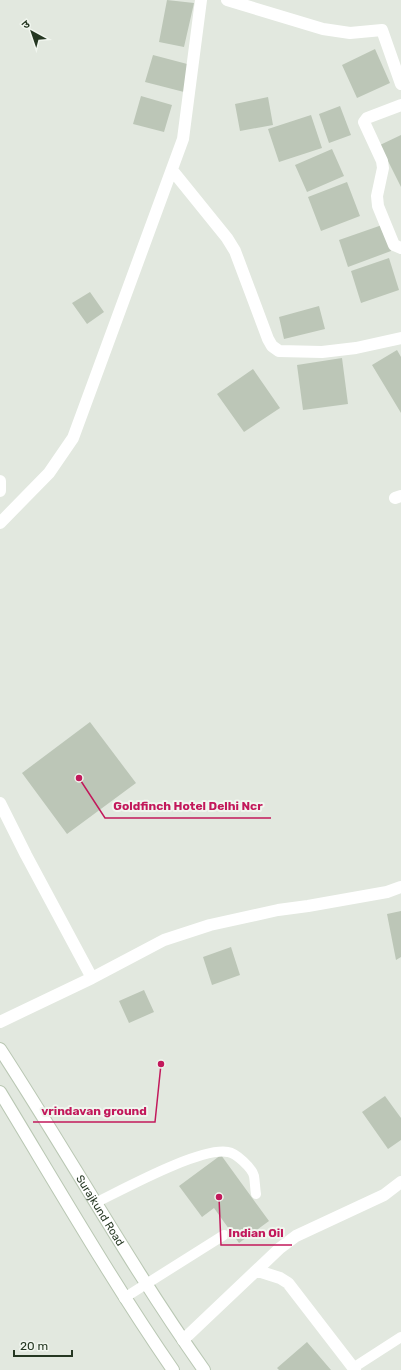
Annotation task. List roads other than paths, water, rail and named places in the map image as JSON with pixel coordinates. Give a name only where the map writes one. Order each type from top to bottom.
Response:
[{"type":"street","points":[[0,523],[49,473],[73,438],[183,139],[201,0]]},
{"type":"street","points":[[227,0],[322,29],[350,33],[382,30],[401,83]]},
{"type":"street","points":[[401,105],[367,118],[364,122],[383,165],[377,196],[380,215],[394,245],[401,248]]},
{"type":"street","points":[[172,170],[227,238],[235,251],[272,346],[279,351],[322,352],[356,348],[401,338]]},
{"type":"street","points":[[0,481],[0,491]]},
{"type":"street","points":[[0,803],[92,978]]},
{"type":"street","points":[[0,1022],[92,978],[164,940],[210,925],[278,910],[387,892],[401,887]]},
{"type":"street","name":"Surajkund Road","points":[[0,1049],[95,1203],[204,1370]]},
{"type":"street","points":[[0,1092],[124,1298],[173,1370]]},
{"type":"street","points":[[183,1340],[258,1271],[280,1248],[296,1236],[384,1195],[401,1182]]},
{"type":"street","points":[[258,1271],[280,1278],[288,1283],[354,1369]]},
{"type":"lane","points":[[95,1203],[186,1160],[215,1151],[230,1152],[242,1160],[254,1174],[256,1194]]},
{"type":"lane","points":[[124,1298],[224,1235]]},
{"type":"lane","points":[[354,1369],[401,1337]]},
{"type":"place","name":"Goldfinch Hotel Delhi Ncr","points":[[79,778]]},
{"type":"place","name":"vrindavan ground","points":[[161,1064]]},
{"type":"place","name":"Indian Oil","points":[[219,1197]]}]
